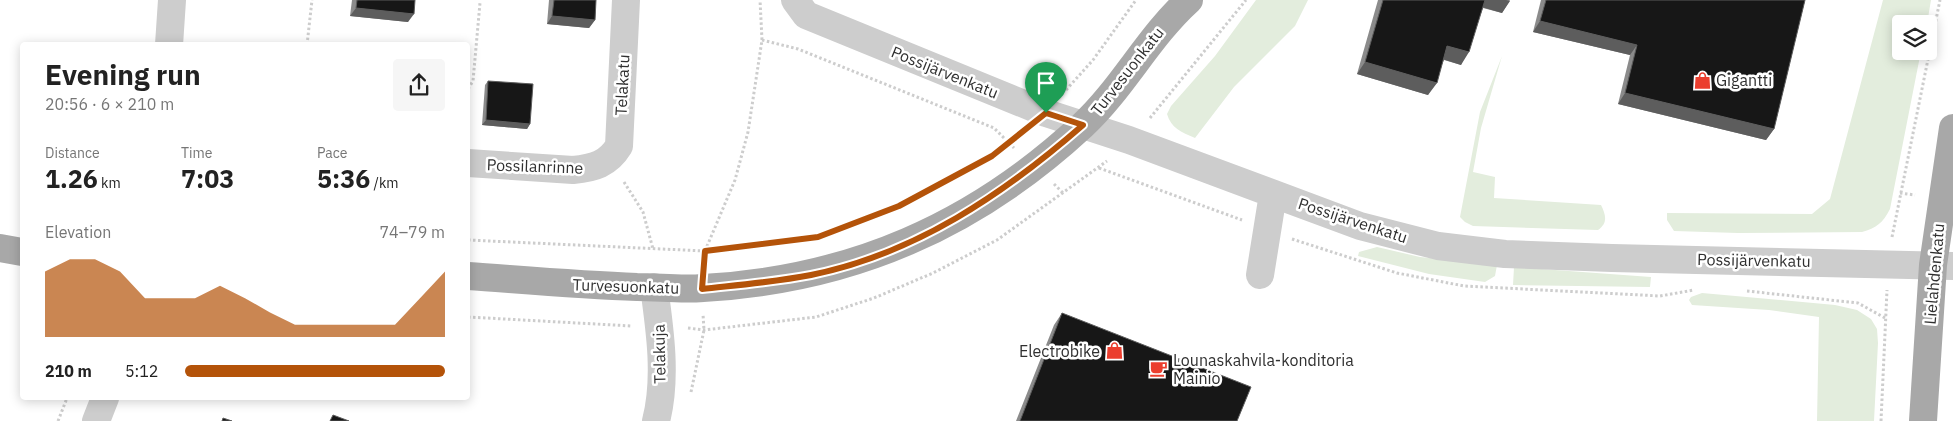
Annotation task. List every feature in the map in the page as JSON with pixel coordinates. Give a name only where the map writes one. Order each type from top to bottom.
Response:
[{"type":"main road","name":"Turvesuonkatu","points":[[470,276],[575,284],[702,289],[774,282],[812,275],[886,252],[962,216],[1036,166],[1083,125],[1116,88],[1178,6]]},
{"type":"main road","name":"Lielahdenkatu","points":[[1923,421],[1943,265],[1953,128]]},
{"type":"main road","points":[[0,248],[20,252]]},
{"type":"street","points":[[169,42],[172,0]]},
{"type":"street","name":"Telakatu","points":[[602,164],[612,157],[619,146],[626,0]]},
{"type":"street","name":"Possijärvenkatu","points":[[795,0],[806,16],[1046,113],[1360,226],[1438,246],[1505,254],[1943,265]]},
{"type":"street","name":"Possilanrinne","points":[[470,163],[573,170],[588,169],[602,164]]},
{"type":"street","points":[[1260,275],[1273,194]]},
{"type":"street","name":"Telakuja","points":[[654,287],[660,327],[660,382],[656,421]]},
{"type":"street","points":[[96,421],[104,400]]},
{"type":"path","points":[[307,42],[312,0]]},
{"type":"path","points":[[690,393],[696,375],[704,330],[702,289],[705,251],[735,180],[748,132],[762,40],[760,0]]},
{"type":"path","points":[[470,240],[705,251],[818,237],[928,192],[985,160],[1008,143],[1046,113],[1093,60],[1136,0]]},
{"type":"path","points":[[1881,421],[1888,264],[1940,0]]},
{"type":"path","points":[[470,86],[473,81],[480,3]]},
{"type":"path","points":[[762,40],[798,49],[994,128],[1063,192]]},
{"type":"path","points":[[602,164],[624,183],[638,200],[647,224],[653,249]]},
{"type":"path","points":[[58,421],[66,400]]},
{"type":"green space","points":[[1256,0],[1308,0],[1295,26],[1234,87],[1195,138],[1181,131],[1171,123],[1167,114],[1171,106],[1215,56]]},
{"type":"green space","points":[[1883,0],[1931,0],[1928,15],[1892,15],[1892,60],[1919,60],[1890,209],[1885,218],[1875,227],[1862,232],[1738,233],[1674,231],[1667,220],[1667,213],[1812,214],[1830,199]]},
{"type":"green space","points":[[1502,56],[1481,128],[1473,172],[1495,177],[1494,198],[1601,205],[1605,222],[1598,230],[1473,226],[1460,217],[1480,112]]},
{"type":"green space","points":[[1377,247],[1420,257],[1497,265],[1495,276],[1485,282],[1429,274],[1358,256],[1359,252]]},
{"type":"green space","points":[[1514,267],[1651,277],[1650,287],[1513,285]]},
{"type":"green space","points":[[1702,293],[1835,305],[1857,310],[1871,319],[1877,329],[1878,343],[1874,421],[1817,421],[1819,317],[1769,310],[1692,305],[1689,300],[1691,297]]},
{"type":"building","points":[[357,0],[415,0],[414,14],[356,8]]},
{"type":"building","points":[[554,0],[596,0],[595,20],[552,16]]},
{"type":"building","points":[[1383,0],[1485,0],[1469,52],[1447,46],[1437,83],[1365,62]]},
{"type":"building","name":"Gigantti","points":[[1546,0],[1805,0],[1774,129],[1625,93],[1637,45],[1540,21]]},
{"type":"building","points":[[488,81],[533,84],[530,124],[486,120]]},
{"type":"building","points":[[1062,313],[1251,387],[1237,421],[1020,421]]},
{"type":"building","points":[[333,415],[349,421],[330,421]]},
{"type":"place","name":"Gigantti","points":[[1702,80]]},
{"type":"place","name":"Electrobike","points":[[1114,351]]},
{"type":"place","name":"Lounaskahvila-konditoria Mainio","points":[[1159,369]]},
{"type":"route","points":[[1046,113],[1083,125],[1036,166],[1005,189],[962,216],[894,249],[812,275],[774,282],[702,289],[705,251],[818,237],[899,206],[992,156],[1046,113]]}]
